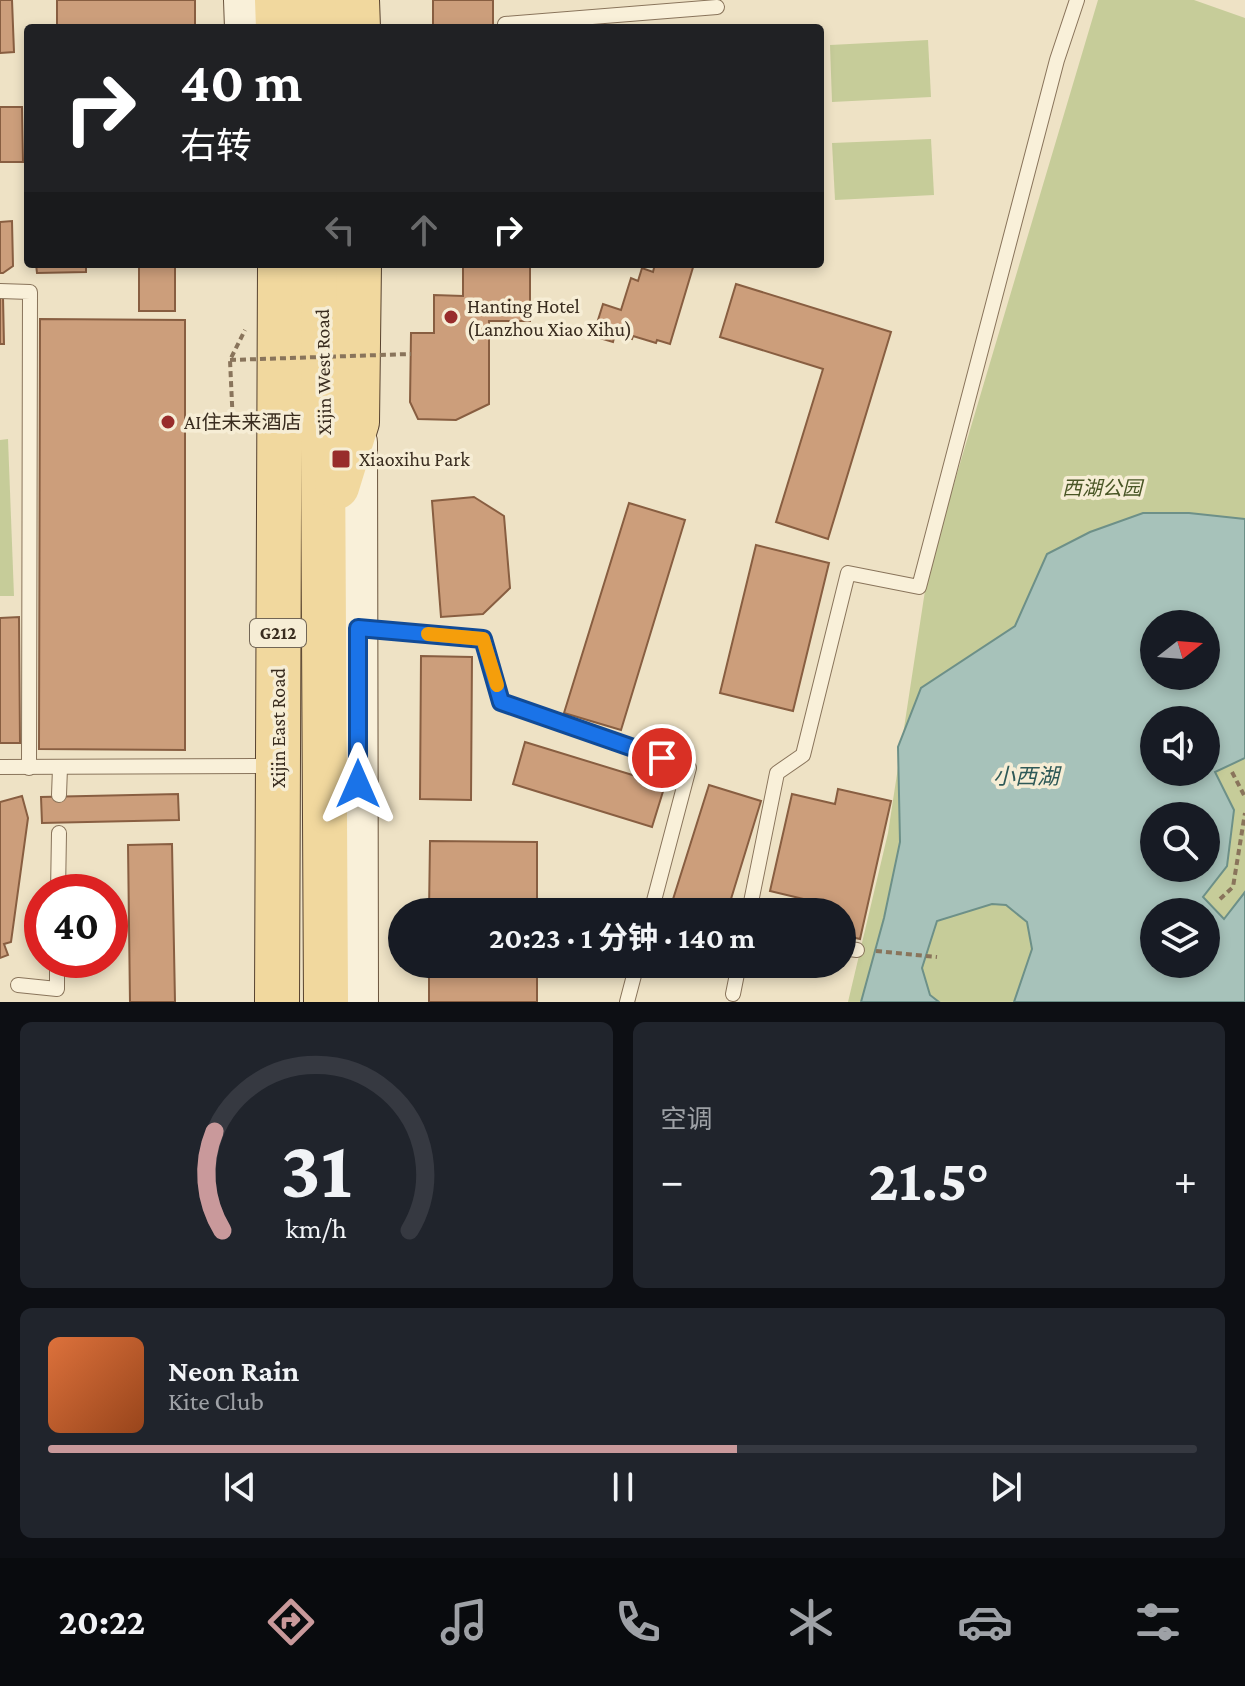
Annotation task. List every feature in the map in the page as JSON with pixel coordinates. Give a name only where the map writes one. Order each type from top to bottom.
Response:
[{"type":"main road","points":[[280,0],[280,24]]},
{"type":"main road","points":[[324,24],[350,6]]},
{"type":"main road","name":"Xijin East Road","points":[[277,1002],[280,268]]},
{"type":"main road","name":"Xijin West Road","points":[[322,268],[324,529]]},
{"type":"main road","points":[[324,529],[357,422],[359,268]]},
{"type":"main road","name":"G212","points":[[324,529],[326,1002]]},
{"type":"street","points":[[244,0],[245,24]]},
{"type":"street","name":"Xijin East Road","points":[[258,268],[279,358]]},
{"type":"street","points":[[357,422],[358,1002]]},
{"type":"lane","points":[[752,898],[777,773],[803,755],[848,573],[919,587],[1057,60],[1077,0]]},
{"type":"lane","points":[[505,24],[717,7]]},
{"type":"lane","points":[[0,291],[30,292],[29,768]]},
{"type":"lane","points":[[358,628],[483,639],[501,702],[689,768],[655,898]]},
{"type":"lane","points":[[0,767],[277,766]]},
{"type":"lane","points":[[59,795],[60,768]]},
{"type":"lane","points":[[58,874],[59,833]]},
{"type":"lane","points":[[18,985],[57,989],[57,978]]},
{"type":"lane","points":[[627,1002],[633,978]]},
{"type":"lane","points":[[733,994],[736,978]]},
{"type":"path","points":[[233,425],[230,360],[411,354]]},
{"type":"path","points":[[1232,772],[1242,786],[1245,797]]},
{"type":"path","points":[[1220,899],[1233,887],[1245,813]]},
{"type":"path","points":[[856,950],[937,957]]},
{"type":"green space","name":"西湖公园","points":[[1098,0],[1194,0],[1245,18],[1245,1002],[848,1002],[888,833],[928,571]]},
{"type":"green space","points":[[928,40],[931,97],[832,102],[830,45]]},
{"type":"green space","points":[[931,139],[934,195],[835,200],[832,143]]},
{"type":"green space","points":[[8,439],[14,596],[0,596],[0,440]]},
{"type":"water","name":"小西湖","points":[[1143,513],[1189,513],[1245,519],[1245,758],[1220,770],[1220,706],[1140,706],[1140,786],[1220,786],[1220,782],[1234,810],[1227,866],[1220,875],[1220,802],[1140,802],[1140,882],[1215,882],[1204,898],[1140,898],[1140,978],[1220,978],[1220,915],[1224,919],[1245,892],[1245,1002],[1014,1002],[1032,949],[1027,922],[1006,905],[992,904],[937,921],[922,968],[930,995],[939,1002],[861,1002],[884,918],[900,842],[898,747],[921,688],[1015,626],[1047,554],[1090,532]]},
{"type":"building","points":[[0,0],[12,0],[14,52],[0,53]]},
{"type":"building","points":[[57,0],[195,0],[195,24],[57,24]]},
{"type":"building","points":[[433,0],[493,0],[493,24],[433,24]]},
{"type":"building","points":[[0,107],[22,107],[23,162],[0,162]]},
{"type":"building","points":[[12,221],[13,266],[0,273],[0,222]]},
{"type":"building","points":[[36,268],[86,268],[86,272],[37,273]]},
{"type":"building","points":[[139,268],[175,268],[175,311],[139,311]]},
{"type":"building","points":[[463,268],[530,268],[530,321],[489,321],[489,404],[456,420],[418,419],[410,402],[411,333],[434,333],[434,295],[463,296]]},
{"type":"building","points":[[642,268],[653,272],[654,268],[693,268],[670,344],[615,334],[613,342],[593,336],[603,304],[621,310],[631,278],[638,281]]},
{"type":"building","points":[[736,284],[891,332],[828,539],[776,522],[823,369],[720,337]]},
{"type":"building","points":[[0,297],[3,297],[4,344],[0,344]]},
{"type":"building","points":[[40,319],[185,320],[185,750],[39,749]]},
{"type":"building","points":[[474,497],[504,516],[510,588],[483,614],[441,617],[432,501]]},
{"type":"building","points":[[629,503],[685,520],[621,730],[564,713]]},
{"type":"building","points":[[756,545],[829,563],[793,711],[720,693]]},
{"type":"building","points":[[19,617],[20,743],[0,743],[0,618]]},
{"type":"building","points":[[421,656],[472,657],[471,800],[420,799]]},
{"type":"building","points":[[525,742],[665,785],[652,827],[513,784]]},
{"type":"building","points":[[709,785],[761,801],[731,898],[673,898]]},
{"type":"building","points":[[838,789],[891,801],[860,939],[856,938],[856,898],[799,898],[770,891],[792,794],[835,804]]},
{"type":"building","points":[[178,794],[179,820],[42,823],[41,797]]},
{"type":"building","points":[[22,796],[28,818],[11,942],[4,944],[8,955],[0,958],[0,802]]},
{"type":"building","points":[[430,841],[537,842],[537,898],[429,898]]},
{"type":"building","points":[[172,844],[175,1002],[130,1002],[128,845]]},
{"type":"building","points":[[429,978],[537,978],[537,1002],[429,1002]]},
{"type":"slow traffic","points":[[428,634],[483,639],[497,685]]},
{"type":"place","name":"Hanting Hotel (Lanzhou Xiao Xihu)","points":[[451,317]]},
{"type":"place","name":"AI住未来酒店","points":[[168,422]]},
{"type":"place","name":"Xiaoxihu Park","points":[[341,459]]},
{"type":"route","points":[[358,784],[358,628],[483,639],[501,702],[662,758]]}]
